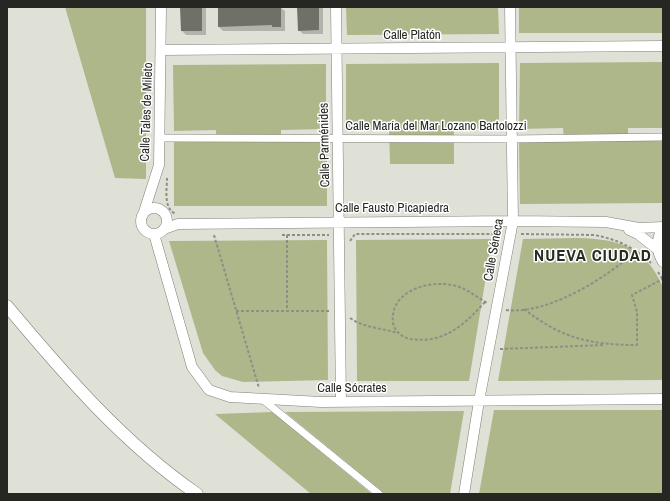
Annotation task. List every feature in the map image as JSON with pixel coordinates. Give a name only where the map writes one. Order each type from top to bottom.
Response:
[{"type":"street","name":"Calle Tales de Mileto","points":[[143,215],[159,165],[161,7]]},
{"type":"street","name":"Calle Parménides","points":[[336,7],[340,402]]},
{"type":"street","name":"Calle Séneca","points":[[464,494],[479,401],[513,221],[510,7]]},
{"type":"street","name":"Calle Platón","points":[[161,50],[336,50],[663,46]]},
{"type":"street","name":"Calle María del Mar Lozano Bartolozzi","points":[[160,138],[511,139],[663,137]]},
{"type":"street","points":[[166,216],[167,221],[164,229],[154,234],[143,228],[143,215],[154,209],[161,211],[178,224]]},
{"type":"street","name":"Calle Fausto Picapiedra","points":[[164,229],[178,224],[513,221],[606,222],[639,228],[663,228]]},
{"type":"street","name":"Calle Fausto Picapiedra","points":[[606,222],[638,234],[657,249]]},
{"type":"street","points":[[660,266],[657,249],[658,241],[663,228]]},
{"type":"street","name":"Calle Sócrates","points":[[154,234],[192,367],[209,390],[230,397],[262,400],[340,402],[663,399]]},
{"type":"street","points":[[7,306],[43,349],[119,432],[197,494]]},
{"type":"street","points":[[262,400],[379,494]]},
{"type":"path","points":[[280,235],[330,235],[333,241],[351,242],[352,236],[355,234],[492,234],[516,243],[521,234],[594,235],[615,240],[636,251],[653,266]]},
{"type":"path","points":[[208,235],[221,235]]},
{"type":"path","points":[[214,235],[262,400]]},
{"type":"path","points":[[287,235],[287,311]]},
{"type":"path","points":[[398,333],[393,324],[394,310],[400,299],[409,291],[420,286],[437,283],[453,285],[470,291],[485,302],[497,308],[508,310],[524,309],[565,297],[590,286],[618,268],[636,251]]},
{"type":"path","points":[[489,350],[637,345],[637,312],[632,295],[663,280],[660,266]]},
{"type":"path","points":[[236,311],[340,311],[361,325],[380,328],[417,340],[433,339],[444,336],[460,328],[485,302]]},
{"type":"path","points":[[524,309],[541,322],[563,333],[589,342],[607,345]]},
{"type":"green space","points":[[65,7],[146,7],[146,179],[115,178]]},
{"type":"green space","points":[[346,7],[498,7],[499,34],[347,35]]},
{"type":"green space","points":[[519,7],[663,7],[663,33],[519,33]]},
{"type":"green space","points":[[663,62],[663,128],[628,128],[628,139],[663,139],[663,203],[520,204],[519,140],[564,139],[563,128],[519,129],[520,63]]},
{"type":"green space","points":[[499,63],[499,128],[454,129],[454,164],[390,164],[389,129],[346,130],[346,64]]},
{"type":"green space","points":[[326,64],[326,129],[281,130],[281,140],[327,141],[327,206],[174,206],[174,141],[216,141],[216,130],[174,131],[173,65]]},
{"type":"green space","points":[[578,238],[606,240],[618,243],[639,254],[648,262],[656,273],[663,287],[663,380],[498,381],[523,239]]},
{"type":"green space","points":[[492,239],[469,381],[357,381],[356,240]]},
{"type":"green space","points":[[327,240],[328,380],[243,382],[222,376],[215,370],[203,353],[169,241]]},
{"type":"green space","points":[[494,410],[663,410],[663,494],[479,494]]},
{"type":"green space","points":[[464,411],[450,494],[385,494],[285,412]]},
{"type":"green space","points":[[273,412],[372,494],[311,494],[215,414]]},
{"type":"building","points":[[180,7],[202,7],[202,31],[181,31]]},
{"type":"building","points":[[218,7],[281,7],[281,27],[272,27],[272,25],[218,27]]},
{"type":"building","points":[[297,7],[319,7],[319,30],[298,31]]},
{"type":"district","name":"NUEVA CIUDAD","points":[[593,256]]}]
